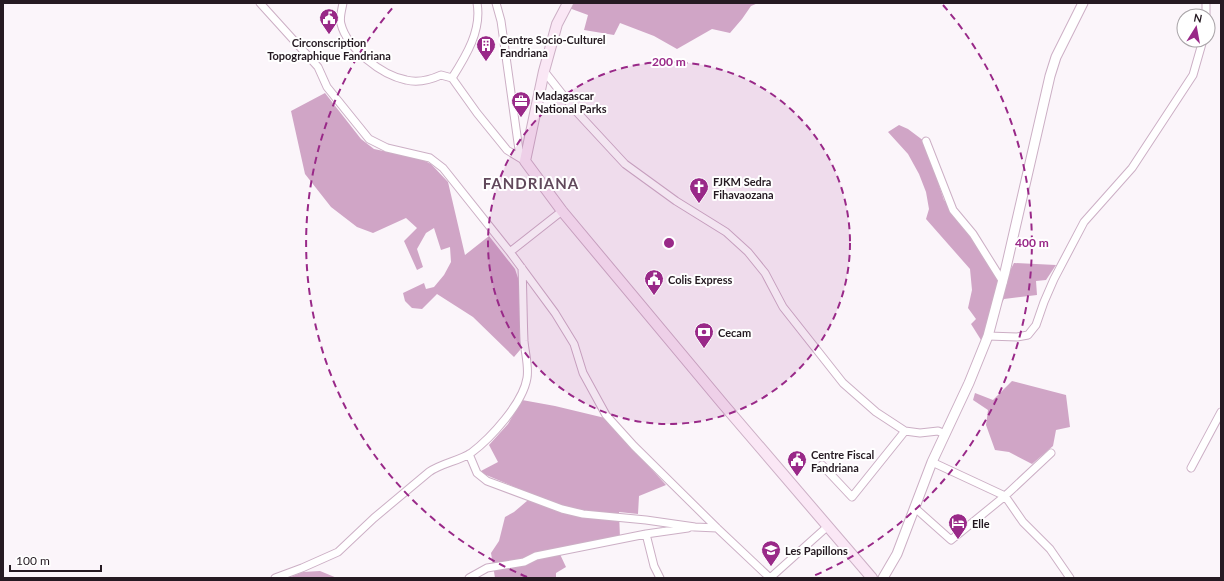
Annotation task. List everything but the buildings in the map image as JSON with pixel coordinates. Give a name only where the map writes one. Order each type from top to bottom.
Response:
[{"type":"main road","points":[[568,3],[557,24],[544,71],[525,161],[562,211],[723,404],[872,578]]},
{"type":"street","points":[[260,3],[318,67],[327,87],[369,139],[387,148],[430,158],[443,168],[510,252],[555,313],[574,344],[583,373],[606,415],[634,446],[770,578],[828,526]]},
{"type":"street","points":[[343,3],[340,22],[347,39],[363,57],[384,72],[406,80],[429,80],[441,75],[452,78],[477,113],[507,150],[525,161]]},
{"type":"street","points":[[452,78],[467,53],[473,39],[478,10],[477,3]]},
{"type":"street","points":[[496,3],[501,21],[519,150],[525,161]]},
{"type":"street","points":[[883,578],[897,554],[932,462],[979,360],[988,336],[1003,282],[1050,76],[1056,57],[1083,3]]},
{"type":"street","points":[[988,336],[1017,337],[1028,335],[1036,325],[1054,280],[1084,222],[1132,168],[1193,75],[1200,48]]},
{"type":"street","points":[[544,71],[574,109],[625,164],[676,201],[726,232],[748,252],[765,273],[783,307],[843,383],[876,412],[905,431],[920,433],[938,431],[945,434]]},
{"type":"street","points":[[926,141],[953,210],[973,234],[1003,282]]},
{"type":"street","points":[[510,252],[562,211]]},
{"type":"street","points":[[275,578],[338,552],[374,518],[429,472],[438,466],[469,454],[481,445],[502,424],[524,387],[528,368],[524,342],[522,268]]},
{"type":"street","points":[[1191,468],[1221,412]]},
{"type":"street","points":[[822,465],[852,497],[905,431]]},
{"type":"street","points":[[915,508],[951,540],[1005,496],[1051,453]]},
{"type":"street","points":[[469,454],[477,473],[487,481],[562,509],[583,514],[646,520],[695,527],[717,528]]},
{"type":"street","points":[[932,462],[1005,496],[1023,522],[1050,549],[1070,578]]},
{"type":"street","points":[[469,578],[487,568],[524,562],[536,556],[646,534],[695,527]]},
{"type":"street","points":[[646,534],[654,566],[660,578]]},
{"type":"shaded area","points":[[572,3],[758,3],[751,6],[730,33],[712,29],[677,49],[654,36],[620,23],[614,35],[584,30],[588,15],[569,8]]},
{"type":"shaded area","points":[[325,93],[361,139],[374,149],[421,159],[431,164],[448,182],[465,255],[489,236],[515,269],[519,281],[520,350],[514,357],[473,317],[437,294],[422,309],[412,308],[405,301],[403,293],[424,283],[426,289],[434,287],[444,275],[451,262],[450,247],[441,250],[434,228],[426,233],[417,249],[423,267],[417,270],[404,241],[417,228],[406,218],[373,233],[357,227],[331,207],[305,174],[291,111]]},
{"type":"shaded area","points":[[899,125],[908,129],[924,141],[944,200],[968,226],[1004,282],[1014,263],[1056,265],[1046,280],[1036,281],[1037,295],[1004,299],[981,340],[971,324],[976,319],[968,308],[972,290],[970,269],[926,219],[929,209],[926,192],[919,174],[908,154],[888,132]]},
{"type":"shaded area","points":[[1012,381],[1066,395],[1070,427],[1056,430],[1053,446],[1032,464],[1009,452],[995,450],[986,425],[988,410],[973,400],[975,393],[993,400]]},
{"type":"shaded area","points":[[522,400],[605,418],[666,485],[639,496],[638,514],[619,512],[620,538],[558,550],[566,567],[556,573],[556,578],[495,578],[491,553],[499,541],[505,517],[514,512],[534,495],[479,472],[498,462],[489,445],[508,424]]},
{"type":"shaded area","points":[[320,571],[337,578],[288,578],[303,572]]},
{"type":"place","name":"Circonscription Topographique Fandriana","points":[[329,35]]},
{"type":"place","name":"Centre Socio-Culturel Fandriana","points":[[486,62]]},
{"type":"place","name":"Madagascar National Parks","points":[[521,118]]},
{"type":"place","name":"FJKM Sedra Fihavaozana","points":[[699,204]]},
{"type":"place","name":"Colis Express","points":[[654,296]]},
{"type":"place","name":"Cecam","points":[[704,349]]},
{"type":"place","name":"Centre Fiscal Fandriana","points":[[797,477]]},
{"type":"place","name":"Elle","points":[[958,540]]},
{"type":"place","name":"Les Papillons","points":[[771,567]]},
{"type":"district","name":"FANDRIANA","points":[[531,183]]}]
